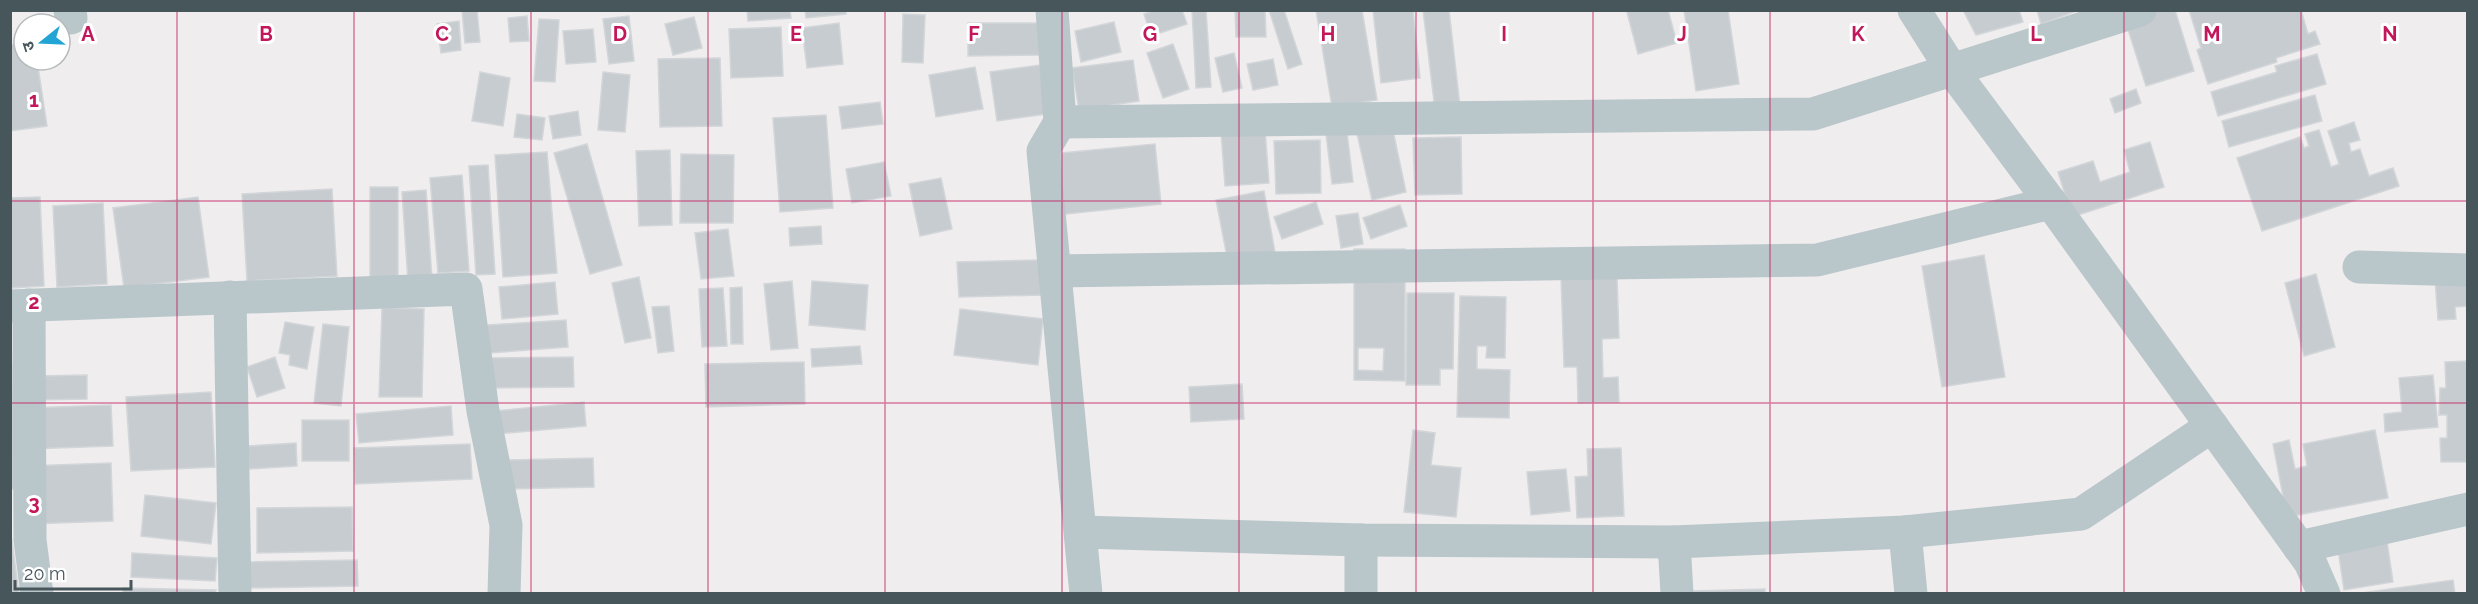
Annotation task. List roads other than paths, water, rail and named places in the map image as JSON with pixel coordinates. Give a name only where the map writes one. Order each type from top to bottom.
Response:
[{"type":"street","points":[[1052,10],[1060,122],[1043,151],[1086,594]]},
{"type":"street","points":[[1914,10],[1952,70],[2310,562],[2324,594]]},
{"type":"street","points":[[1060,122],[1813,114],[2140,10]]},
{"type":"street","points":[[1055,271],[1817,260],[2051,203]]},
{"type":"street","points":[[2358,267],[2468,270]]},
{"type":"street","points":[[37,594],[30,540],[20,306],[466,289],[483,411],[506,525],[504,594]]},
{"type":"street","points":[[230,297],[235,594]]},
{"type":"street","points":[[1081,532],[1361,540],[1674,542],[1905,532],[2081,514],[2212,426]]},
{"type":"street","points":[[2299,547],[2468,509]]},
{"type":"street","points":[[1905,532],[1911,594]]},
{"type":"street","points":[[1361,540],[1361,594]]},
{"type":"street","points":[[1674,542],[1677,594]]}]
